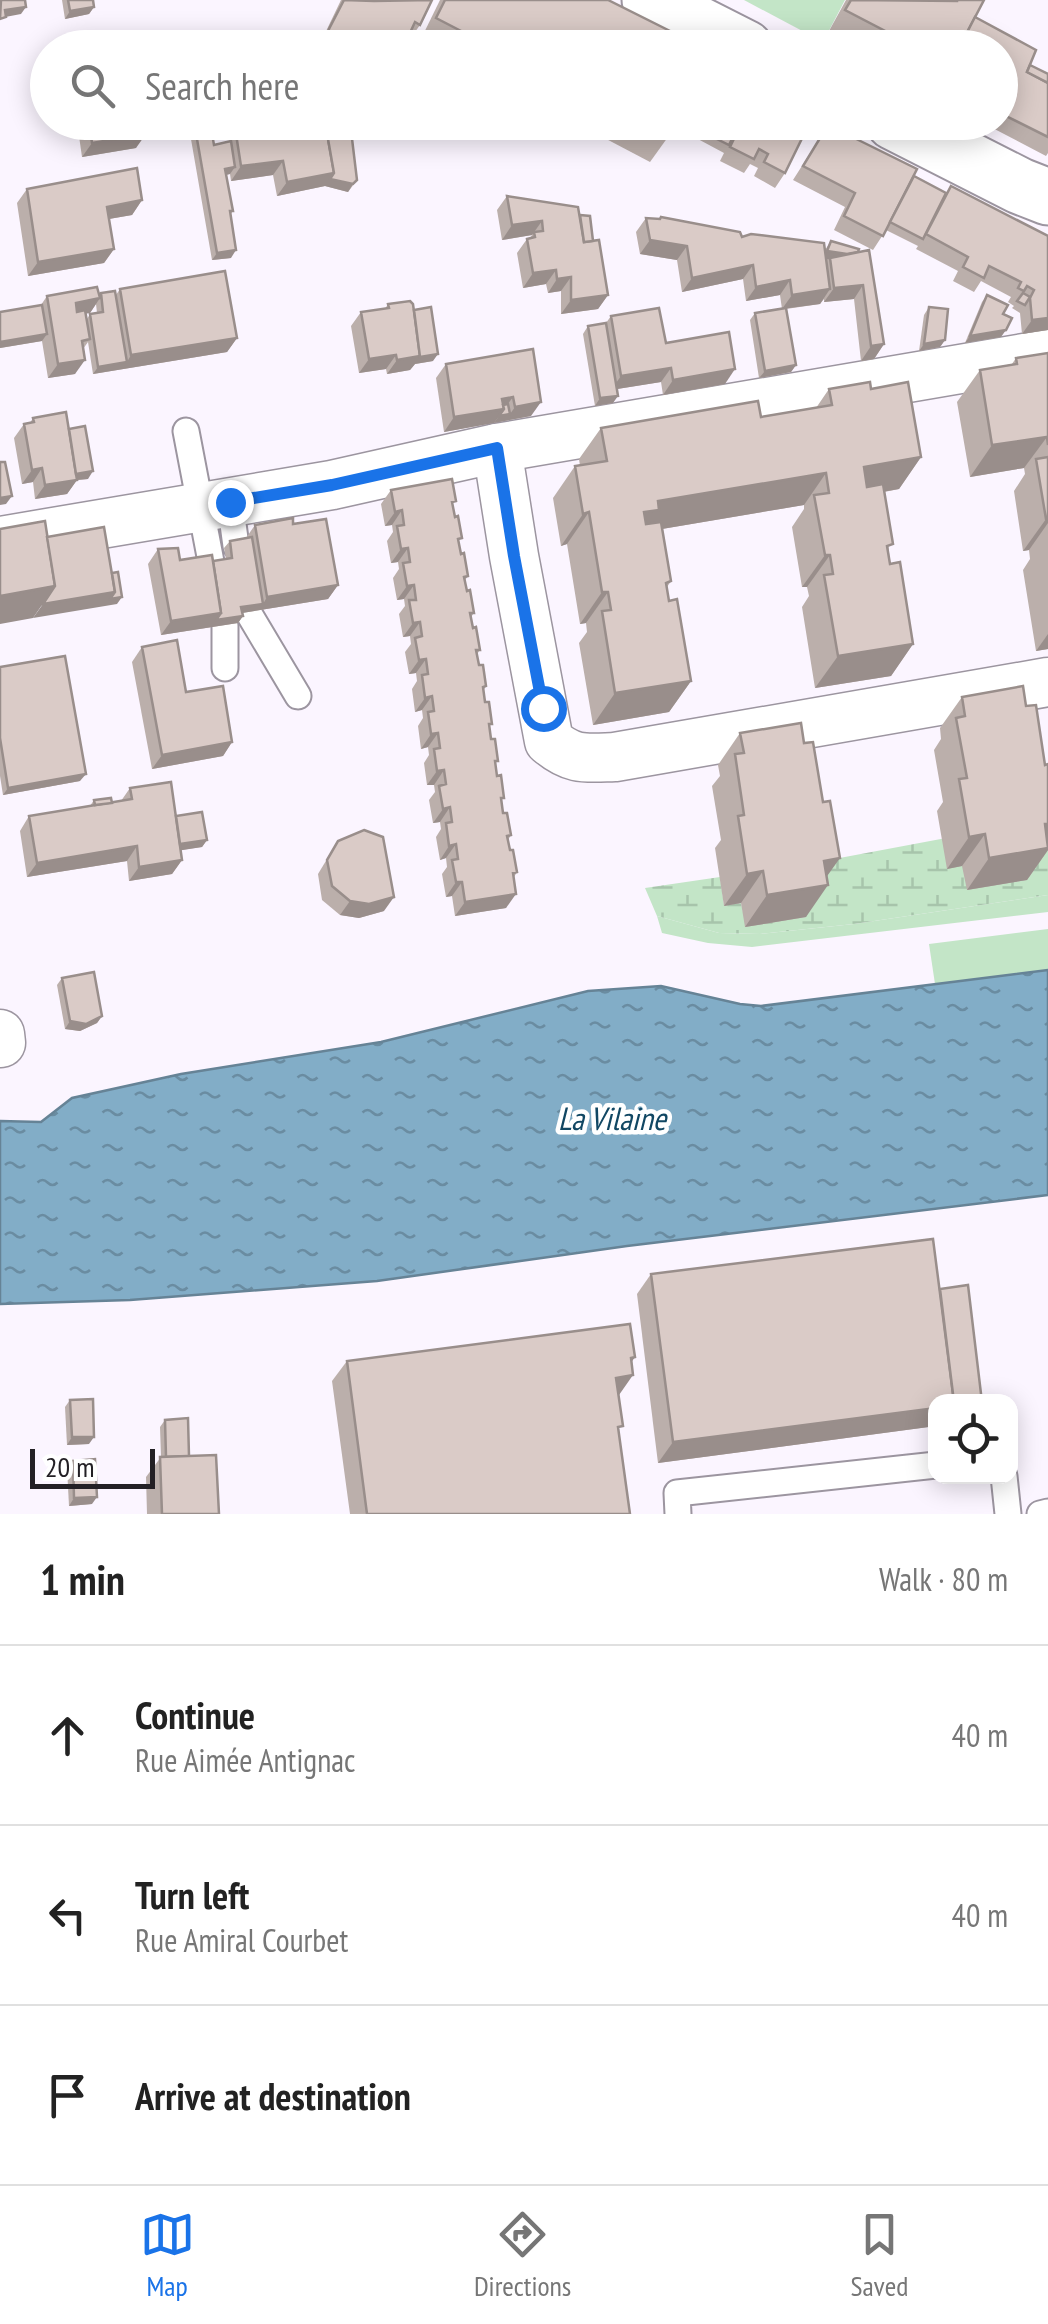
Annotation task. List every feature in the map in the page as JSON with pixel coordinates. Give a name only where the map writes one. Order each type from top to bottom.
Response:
[{"type":"main road","points":[[650,0],[709,30]]},
{"type":"main road","points":[[929,140],[1039,197]]},
{"type":"street","points":[[0,541],[222,519],[332,485],[497,448],[1048,354]]},
{"type":"street","points":[[497,448],[550,741],[566,755],[615,757],[1048,682]]},
{"type":"street","points":[[0,1034],[1,1043]]},
{"type":"lane","points":[[186,431],[222,519],[212,567]]},
{"type":"lane","points":[[248,612],[298,696]]},
{"type":"lane","points":[[225,626],[225,668]]},
{"type":"lane","points":[[678,1514],[676,1493],[928,1466]]},
{"type":"lane","points":[[1005,1484],[1008,1514]]},
{"type":"lane","points":[[1040,1514],[1048,1512]]},
{"type":"green space","points":[[744,0],[845,0],[829,30],[800,30]]},
{"type":"green space","points":[[1048,819],[1048,895],[760,934],[719,933],[657,916],[645,888],[720,877],[724,905],[741,903],[746,926],[805,917],[813,863]]},
{"type":"green space","points":[[1048,895],[1048,912],[752,947],[662,933],[657,916],[719,933],[760,934]]},
{"type":"green space","points":[[1048,929],[1048,970],[935,984],[929,944]]},
{"type":"water","name":"La Vilaine","points":[[1048,970],[1048,1195],[377,1281],[130,1300],[0,1304],[0,1121],[41,1122],[72,1098],[181,1074],[381,1042],[588,991],[661,986],[761,1006]]},
{"type":"building","points":[[1,0],[25,0],[26,7],[5,10],[6,17],[0,19]]},
{"type":"building","points":[[68,0],[93,0],[94,7],[70,11]]},
{"type":"building","points":[[344,0],[432,0],[420,25],[415,22],[411,30],[329,29]]},
{"type":"building","points":[[445,0],[608,0],[668,30],[459,30],[436,18]]},
{"type":"building","points":[[851,0],[984,0],[968,30],[883,30],[845,10]]},
{"type":"building","points":[[975,17],[999,30],[968,30]]},
{"type":"building","points":[[1018,40],[1036,50],[1027,72],[1048,83],[1048,137],[1018,122]]},
{"type":"building","points":[[1030,65],[1048,74],[1048,83],[1027,72]]},
{"type":"building","points":[[197,140],[213,140],[214,145],[231,141],[235,167],[225,169],[236,250],[217,253]]},
{"type":"building","points":[[237,140],[328,140],[334,173],[287,182],[283,161],[241,166]]},
{"type":"building","points":[[328,140],[352,140],[357,180],[353,184],[330,179],[334,173]]},
{"type":"building","points":[[733,140],[801,140],[785,173],[764,162],[768,154],[759,149],[754,159],[730,147]]},
{"type":"building","points":[[819,140],[858,140],[917,169],[883,236],[844,216],[855,193],[803,166]]},
{"type":"building","points":[[137,168],[142,200],[107,207],[114,249],[38,262],[27,189]]},
{"type":"building","points":[[914,176],[946,193],[923,239],[890,222]]},
{"type":"building","points":[[951,186],[1048,236],[1048,318],[1032,320],[1030,298],[1034,290],[1027,286],[1024,291],[1018,288],[1021,282],[989,266],[984,278],[963,267],[968,257],[926,234]]},
{"type":"building","points":[[507,196],[578,207],[584,242],[599,240],[608,295],[571,300],[571,277],[557,279],[556,270],[533,273],[527,239],[535,237],[534,232],[543,231],[542,221],[512,225]]},
{"type":"building","points":[[580,215],[590,216],[593,241],[584,242]]},
{"type":"building","points":[[661,217],[740,232],[742,237],[751,234],[824,243],[830,289],[792,295],[790,280],[756,287],[753,265],[692,278],[687,246],[650,240],[646,218]]},
{"type":"building","points":[[831,241],[859,249],[858,252],[827,251]]},
{"type":"building","points":[[869,250],[884,344],[871,346],[863,285],[834,288],[830,258]]},
{"type":"building","points":[[225,271],[237,338],[131,355],[120,289]]},
{"type":"building","points":[[97,287],[100,298],[76,303],[77,312],[85,310],[90,339],[82,341],[85,360],[58,364],[47,296]]},
{"type":"building","points":[[115,291],[127,362],[98,367],[90,314],[103,312],[101,293]]},
{"type":"building","points":[[1023,293],[1030,297],[1025,305],[1017,301]]},
{"type":"building","points":[[987,295],[1008,305],[1003,314],[1012,318],[1006,330],[970,336]]},
{"type":"building","points":[[410,301],[420,356],[369,359],[361,312]]},
{"type":"building","points":[[42,305],[47,334],[0,342],[0,312]]},
{"type":"building","points":[[431,307],[438,354],[420,357],[414,310]]},
{"type":"building","points":[[929,307],[948,309],[945,340],[924,344]]},
{"type":"building","points":[[659,308],[666,343],[729,332],[735,369],[673,380],[671,368],[621,376],[611,316]]},
{"type":"building","points":[[786,308],[796,365],[765,371],[755,313]]},
{"type":"building","points":[[606,323],[618,396],[600,398],[588,326]]},
{"type":"building","points":[[533,349],[541,402],[515,407],[513,397],[502,399],[504,409],[454,417],[446,364]]},
{"type":"building","points":[[1048,353],[1048,445],[1047,437],[992,445],[980,370],[1017,364],[1016,358]]},
{"type":"building","points":[[870,382],[871,389],[908,382],[921,457],[864,467],[867,487],[883,484],[893,544],[887,546],[890,564],[900,562],[913,644],[838,656],[824,575],[833,574],[830,555],[825,555],[814,495],[829,493],[826,473],[658,501],[659,510],[644,512],[646,524],[661,522],[671,581],[666,583],[669,601],[677,599],[691,681],[615,693],[602,611],[611,610],[608,592],[602,592],[589,512],[583,514],[575,466],[607,461],[601,428],[758,401],[761,417],[832,405],[829,389]]},
{"type":"building","points":[[508,404],[510,414],[499,416],[503,405]]},
{"type":"building","points":[[66,412],[77,480],[45,485],[42,468],[32,470],[24,424],[34,422],[33,418]]},
{"type":"building","points":[[85,426],[93,471],[76,474],[69,429]]},
{"type":"building","points":[[1048,457],[1048,519],[1046,519],[1036,459]]},
{"type":"building","points":[[0,462],[5,462],[12,496],[0,498]]},
{"type":"building","points":[[452,479],[456,501],[452,502],[462,538],[458,539],[468,576],[464,577],[467,591],[470,590],[474,613],[470,613],[480,650],[476,650],[479,665],[483,665],[497,776],[501,775],[503,813],[507,813],[511,835],[507,836],[517,872],[513,873],[516,894],[465,902],[462,882],[456,882],[452,860],[458,859],[456,844],[449,846],[446,823],[452,822],[450,807],[443,809],[439,786],[446,784],[444,770],[437,771],[434,749],[440,748],[438,733],[431,734],[428,712],[434,711],[432,696],[425,698],[422,675],[428,674],[426,659],[419,660],[415,638],[422,636],[420,622],[413,623],[409,600],[416,600],[414,585],[407,586],[403,563],[410,562],[408,548],[401,549],[397,526],[404,525],[402,510],[395,512],[391,490]]},
{"type":"building","points":[[293,518],[293,524],[326,519],[338,585],[267,597],[255,525]]},
{"type":"building","points":[[45,521],[55,586],[0,596],[0,529]]},
{"type":"building","points":[[104,527],[115,592],[43,604],[55,586],[47,537]]},
{"type":"building","points":[[252,537],[263,604],[241,607],[243,616],[216,620],[221,613],[213,561],[232,558],[230,541]]},
{"type":"building","points":[[178,548],[180,560],[212,555],[221,613],[171,621],[158,549]]},
{"type":"building","points":[[118,572],[122,597],[110,599],[115,592],[112,573]]},
{"type":"building","points":[[177,640],[186,692],[223,686],[232,742],[162,755],[142,647]]},
{"type":"building","points":[[65,656],[86,774],[8,788],[0,738],[0,667]]},
{"type":"building","points":[[1023,686],[1026,706],[1036,705],[1045,765],[1048,764],[1048,848],[989,858],[985,834],[969,837],[959,779],[967,778],[956,718],[965,716],[962,697]]},
{"type":"building","points":[[801,723],[804,743],[813,742],[823,802],[830,801],[840,858],[824,861],[828,885],[767,895],[763,871],[747,874],[738,816],[744,815],[735,754],[744,753],[740,733]]},
{"type":"building","points":[[171,782],[182,860],[139,867],[137,846],[37,863],[29,816],[132,799],[130,788]]},
{"type":"building","points":[[111,798],[112,803],[95,805],[94,800]]},
{"type":"building","points":[[202,812],[207,840],[180,844],[176,816]]},
{"type":"building","points":[[364,830],[383,837],[394,897],[369,904],[350,901],[332,886],[327,860],[338,841]]},
{"type":"building","points":[[94,972],[102,1016],[86,1024],[70,1021],[62,978]]},
{"type":"building","points":[[933,1239],[953,1394],[928,1394],[928,1409],[673,1442],[651,1274]]},
{"type":"building","points":[[968,1285],[981,1394],[953,1394],[940,1289]]},
{"type":"building","points":[[630,1324],[635,1357],[631,1358],[633,1375],[616,1378],[623,1426],[618,1427],[630,1514],[367,1514],[347,1361]]},
{"type":"building","points":[[93,1399],[94,1437],[72,1437],[70,1400]]},
{"type":"building","points":[[188,1418],[189,1456],[166,1457],[165,1420]]},
{"type":"building","points":[[216,1455],[219,1514],[162,1514],[160,1457]]},
{"type":"building","points":[[95,1459],[97,1497],[74,1498],[73,1461]]},
{"type":"route","points":[[230,502],[332,485],[497,448],[543,708]]}]
